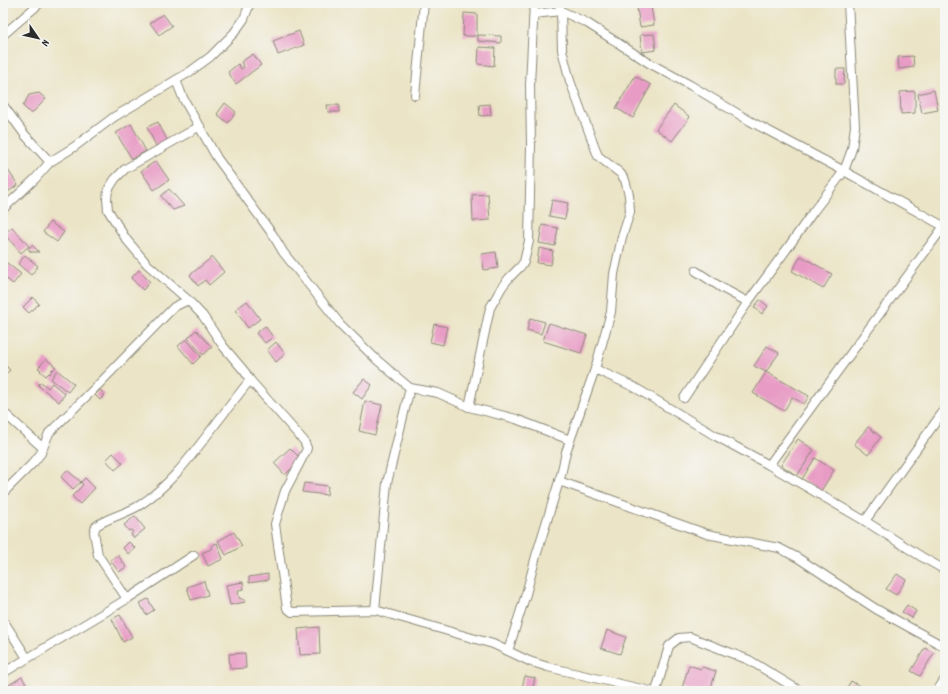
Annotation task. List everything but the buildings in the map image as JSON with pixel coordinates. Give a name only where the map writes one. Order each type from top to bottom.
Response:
[{"type":"street","points":[[3,35],[40,3]]},
{"type":"street","points":[[3,209],[35,179],[50,162],[74,147],[114,117],[188,73],[210,57],[234,33],[244,19],[250,3]]},
{"type":"street","points":[[415,95],[424,3]]},
{"type":"street","points":[[469,407],[490,308],[502,287],[524,262],[529,241],[532,145],[530,85],[534,3]]},
{"type":"street","points":[[684,398],[748,302],[844,171],[852,150],[855,126],[848,3]]},
{"type":"street","points":[[534,14],[560,7],[649,63],[690,85],[750,121],[944,226],[769,465]]},
{"type":"street","points":[[508,651],[559,482],[570,440],[595,369],[611,312],[614,274],[622,237],[630,212],[627,185],[623,177],[600,160],[596,153],[564,60],[562,50],[560,7]]},
{"type":"street","points":[[176,80],[183,98],[217,158],[273,235],[283,252],[340,324],[377,360],[410,388],[438,393],[469,407],[516,419],[570,440]]},
{"type":"street","points":[[3,105],[24,135],[50,162]]},
{"type":"street","points":[[200,126],[125,169],[115,179],[108,190],[108,210],[126,239],[147,264],[188,300],[203,316],[226,351],[304,441],[307,448],[285,491],[275,524],[287,608],[292,612],[375,610],[493,644],[529,661],[542,665],[650,691]]},
{"type":"street","points":[[696,271],[722,288],[748,302]]},
{"type":"street","points":[[3,493],[34,462],[43,448],[49,433],[57,424],[174,308],[188,300]]},
{"type":"street","points":[[595,369],[634,387],[714,435],[865,521],[945,570]]},
{"type":"street","points":[[127,599],[98,555],[94,532],[96,526],[139,506],[166,484],[183,467],[250,380]]},
{"type":"street","points":[[375,610],[387,483],[410,388]]},
{"type":"street","points":[[865,521],[945,409]]},
{"type":"street","points":[[3,412],[43,448]]},
{"type":"street","points":[[559,482],[707,534],[779,548],[798,558],[876,609],[945,647]]},
{"type":"street","points":[[3,673],[127,599],[194,555]]},
{"type":"street","points":[[3,620],[27,658]]},
{"type":"street","points":[[656,691],[669,646],[679,638],[690,637],[748,660],[800,691]]},
{"type":"street","points":[[937,691],[945,679]]}]
